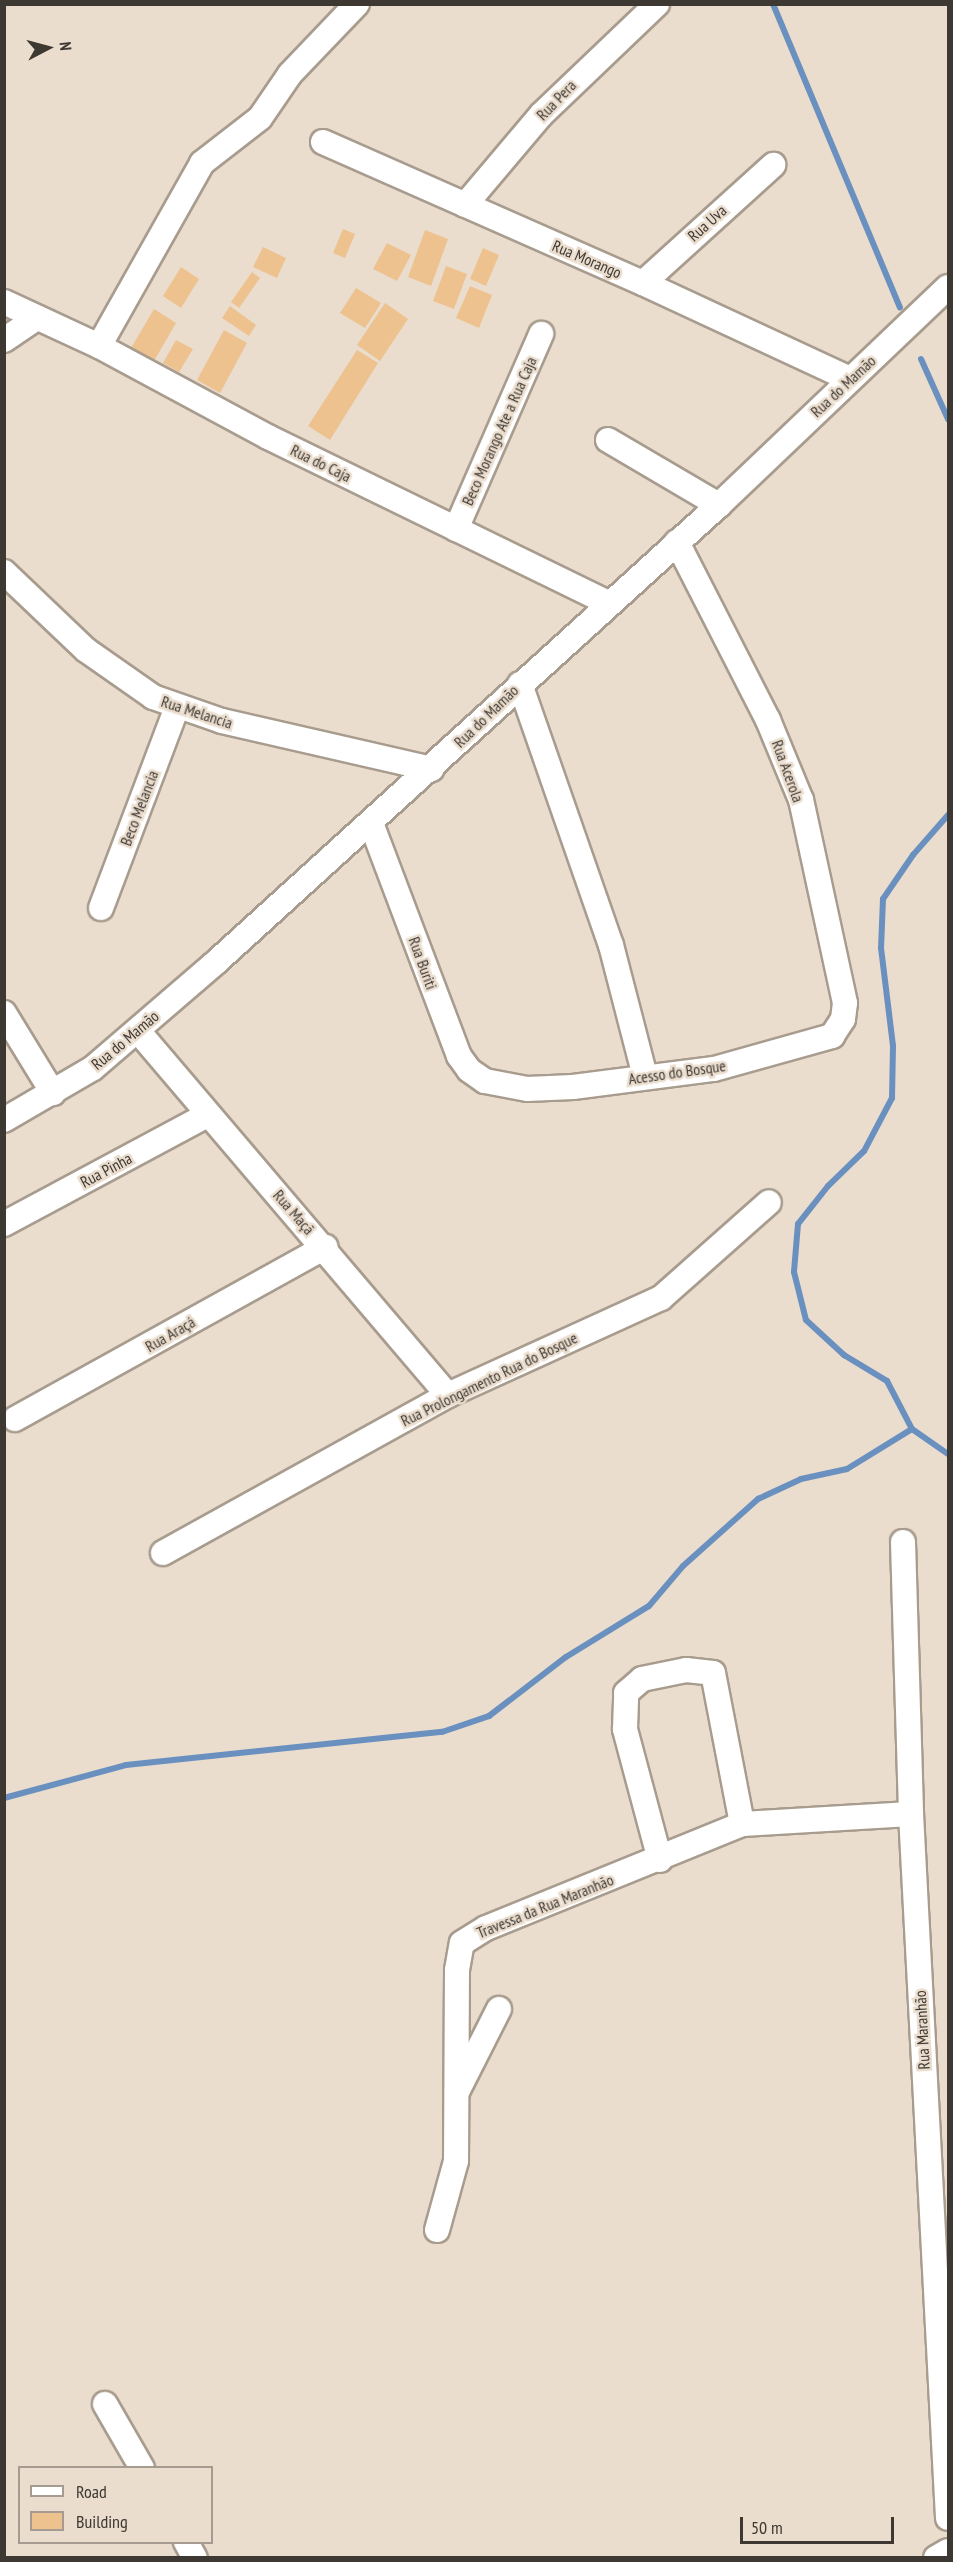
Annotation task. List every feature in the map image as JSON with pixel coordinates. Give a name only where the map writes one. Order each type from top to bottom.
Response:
[{"type":"street","points":[[99,345],[202,163],[260,118],[290,74],[357,4]]},
{"type":"street","name":"Rua Pera","points":[[465,205],[542,114],[657,4]]},
{"type":"street","name":"Rua Morango","points":[[323,142],[643,283],[850,380]]},
{"type":"street","name":"Rua Uva","points":[[643,283],[773,165]]},
{"type":"street","name":"Rua do Mamão","points":[[4,1120],[93,1068],[138,1031],[432,769],[608,603],[719,505],[948,287]]},
{"type":"street","name":"Rua do Caja","points":[[4,302],[99,345],[268,437],[608,603]]},
{"type":"street","points":[[4,339],[37,318]]},
{"type":"street","name":"Beco Morango Ate a Rua Caja","points":[[456,529],[541,334]]},
{"type":"street","points":[[608,440],[719,505]]},
{"type":"street","name":"Rua Acerola","points":[[677,542],[789,765],[801,800],[840,978],[843,1019]]},
{"type":"street","name":"Rua Melancia","points":[[4,572],[102,663],[153,697],[177,707],[432,769]]},
{"type":"street","points":[[520,684],[611,945],[645,1076]]},
{"type":"street","name":"Beco Melancia","points":[[101,908],[177,707]]},
{"type":"street","name":"Rua Buriti","points":[[371,823],[459,1056],[469,1070],[498,1085]]},
{"type":"street","points":[[4,1013],[53,1093]]},
{"type":"street","name":"Acesso do Bosque","points":[[498,1085],[573,1088],[645,1076],[714,1069],[818,1043],[832,1036],[843,1019]]},
{"type":"street","name":"Rua Maçã","points":[[138,1031],[207,1115],[325,1247],[448,1395]]},
{"type":"street","name":"Rua Pinha","points":[[4,1224],[207,1115]]},
{"type":"street","name":"Rua Prolongamento Rua do Bosque","points":[[163,1553],[448,1395],[661,1298],[769,1202]]},
{"type":"street","name":"Rua Araçá","points":[[15,1419],[325,1247]]},
{"type":"street","name":"Rua Maranhão","points":[[903,1542],[911,1814],[948,2518]]},
{"type":"street","points":[[660,1860],[625,1729],[626,1693],[642,1679],[686,1670],[713,1673],[741,1824]]},
{"type":"street","name":"Travessa da Rua Maranhão","points":[[437,2230],[456,2161],[457,1970],[462,1942],[486,1928],[660,1860],[741,1824],[911,1814]]},
{"type":"street","points":[[456,2094],[499,2009]]},
{"type":"street","points":[[105,2404],[141,2466]]},
{"type":"street","points":[[187,2544],[195,2558]]},
{"type":"street","points":[[936,2558],[948,2551]]},
{"type":"building","points":[[343,229],[355,234],[345,258],[333,253]]},
{"type":"building","points":[[425,230],[448,239],[431,286],[408,277]]},
{"type":"building","points":[[387,243],[411,255],[397,281],[373,269]]},
{"type":"building","points":[[263,247],[286,258],[277,278],[253,267]]},
{"type":"building","points":[[483,248],[499,255],[486,286],[470,279]]},
{"type":"building","points":[[446,266],[467,274],[454,309],[433,301]]},
{"type":"building","points":[[181,267],[199,279],[181,308],[163,296]]},
{"type":"building","points":[[252,272],[260,278],[239,308],[231,302]]},
{"type":"building","points":[[470,286],[492,295],[479,328],[456,318]]},
{"type":"building","points":[[356,288],[381,303],[365,328],[340,313]]},
{"type":"building","points":[[385,303],[408,319],[380,361],[357,345]]},
{"type":"building","points":[[230,306],[256,325],[249,336],[222,318]]},
{"type":"building","points":[[154,309],[176,323],[154,361],[131,348]]},
{"type":"building","points":[[224,330],[247,343],[220,393],[197,380]]},
{"type":"building","points":[[176,340],[193,349],[179,372],[163,363]]},
{"type":"building","points":[[357,350],[378,363],[330,440],[308,426]]},
{"type":"waterway","points":[[773,4],[900,308]]},
{"type":"waterway","points":[[921,359],[948,419]]},
{"type":"waterway","points":[[948,815],[913,855],[883,899],[881,948],[893,1046],[892,1098],[864,1151],[828,1186],[798,1224],[794,1272],[806,1320],[844,1355],[887,1381],[912,1429],[948,1454]]},
{"type":"waterway","points":[[4,1798],[126,1765],[442,1732],[489,1716],[566,1657],[649,1606],[683,1566],[758,1499],[801,1479],[847,1469],[912,1429]]}]
